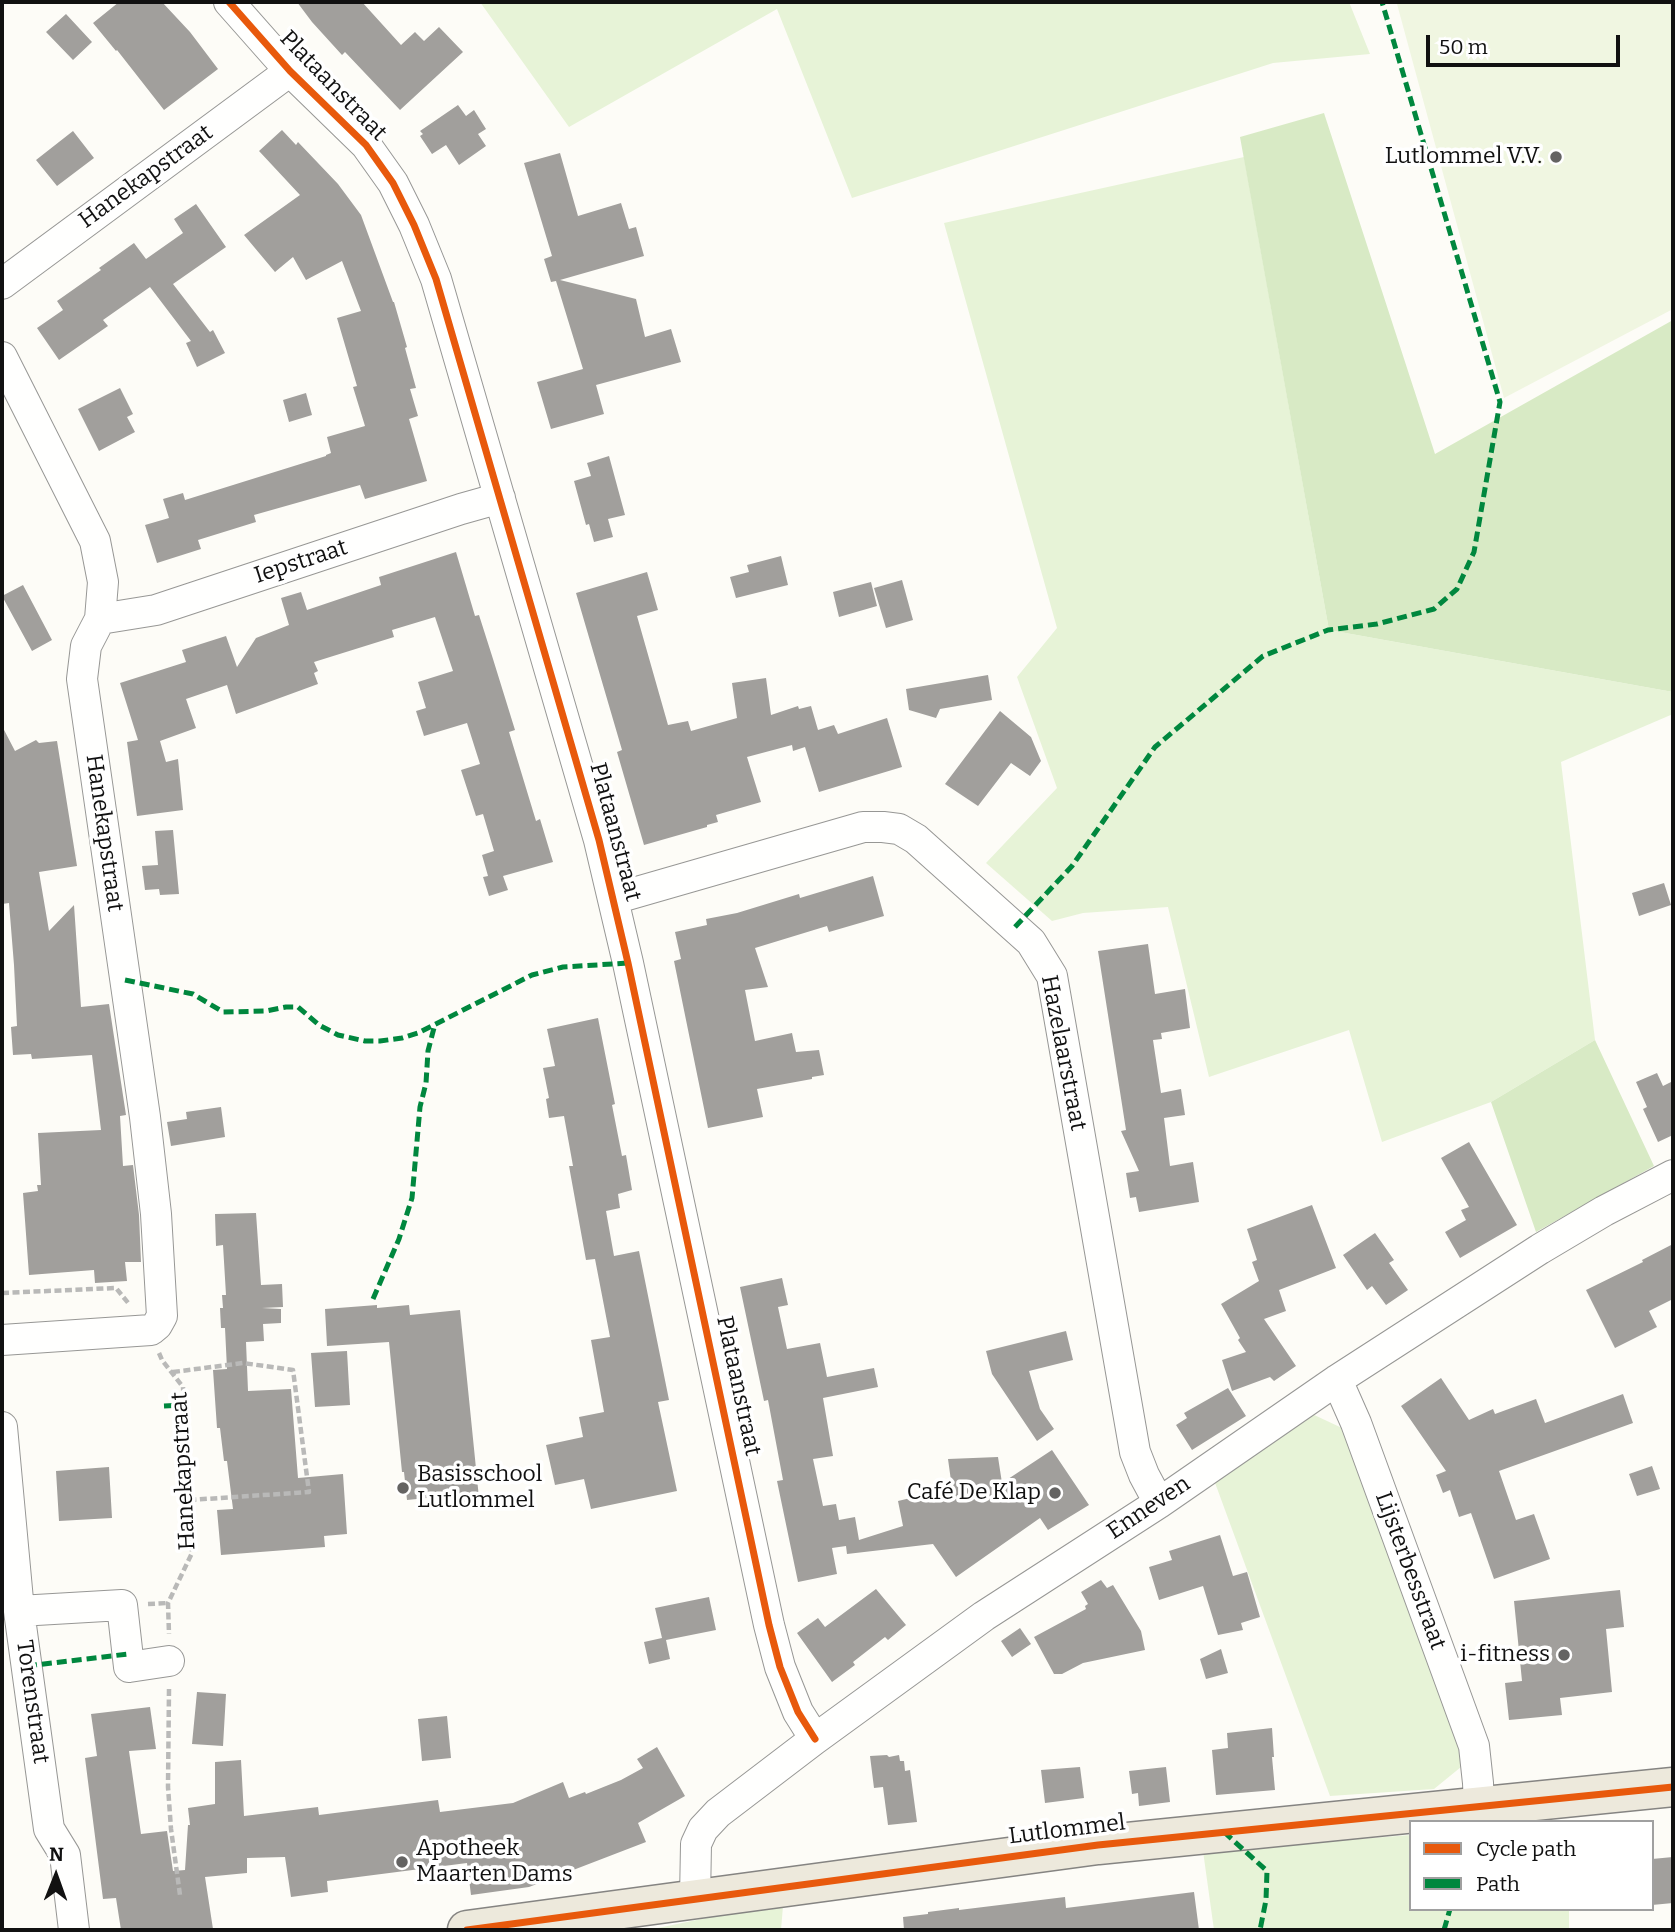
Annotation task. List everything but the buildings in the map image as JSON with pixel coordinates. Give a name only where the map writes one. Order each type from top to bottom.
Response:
[{"type":"main road","name":"Lutlommel","points":[[467,1930],[1098,1845],[1673,1787]]},
{"type":"street","name":"Plataanstraat","points":[[229,2],[290,71],[366,145],[393,183],[436,279],[599,840],[779,1667],[798,1712],[815,1739]]},
{"type":"street","name":"Hanekapstraat","points":[[2,284],[290,71]]},
{"type":"street","name":"Hanekapstraat","points":[[2,357],[96,541],[103,582],[100,619],[86,646],[82,679],[144,1104],[155,1200],[162,1316],[158,1325],[151,1330]]},
{"type":"street","name":"Iepstraat","points":[[100,619],[156,610],[500,498]]},
{"type":"street","name":"Hazelaarstraat","points":[[613,899],[863,827],[883,827],[899,829],[916,839],[1031,942],[1052,976],[1135,1452],[1159,1503]]},
{"type":"street","name":"Enneven","points":[[695,1899],[696,1844],[704,1829],[718,1812],[815,1739],[984,1616],[1159,1503],[1337,1380],[1550,1243],[1673,1175]]},
{"type":"street","points":[[2,1340],[151,1330]]},
{"type":"street","name":"Lijsterbesstraat","points":[[1337,1380],[1356,1423],[1474,1746],[1479,1806]]},
{"type":"street","name":"Torenstraat","points":[[2,1427],[19,1611],[49,1829],[65,1855],[75,1930]]},
{"type":"street","points":[[19,1611],[122,1605],[129,1667],[169,1661]]},
{"type":"path","points":[[173,1372],[243,1363],[293,1370],[309,1492],[190,1500]]},
{"type":"green space","points":[[480,2],[1349,2],[1370,54],[1273,63],[852,198],[777,9],[569,127]]},
{"type":"green space","name":"Lutlommel V.V.","points":[[1673,2],[1673,309],[1504,398],[1397,4]]},
{"type":"green space","points":[[1324,113],[1435,454],[1673,320],[1673,692],[1329,630],[1240,137]]},
{"type":"green space","points":[[1244,157],[1329,630],[1673,692],[1673,714],[1561,762],[1595,1040],[1491,1102],[1382,1142],[1349,1030],[1209,1077],[1168,907],[1083,913],[1052,921],[986,863],[1057,788],[1017,677],[1057,628],[944,223]]},
{"type":"green space","points":[[1595,1040],[1654,1166],[1536,1232],[1491,1102]]},
{"type":"green space","points":[[1310,1413],[1342,1428],[1460,1748],[1461,1767],[1434,1789],[1330,1796],[1214,1480]]},
{"type":"green space","points":[[1409,1835],[1409,1911],[1569,1911],[1569,1930],[1214,1930],[1203,1851]]},
{"type":"green space","points":[[783,1906],[781,1930],[653,1930],[711,1917]]},
{"type":"marked path","points":[[1015,927],[1072,866],[1155,747],[1263,656],[1328,630],[1377,624],[1434,609],[1457,589],[1474,552],[1500,402],[1382,2]]},
{"type":"marked path","points":[[125,980],[193,994],[223,1012],[298,1007],[319,1025],[338,1035],[365,1041],[380,1041],[418,1033],[532,975],[563,967],[628,963]]},
{"type":"marked path","points":[[373,1299],[399,1239],[412,1198],[420,1107],[435,1024]]},
{"type":"marked path","points":[[164,1406],[184,1405]]},
{"type":"marked path","points":[[27,1666],[128,1654]]},
{"type":"marked path","points":[[1224,1832],[1267,1871],[1266,1900],[1260,1930]]},
{"type":"marked path","points":[[1444,1930],[1449,1911]]},
{"type":"cycle path","points":[[229,2],[290,71],[366,145],[393,183],[436,279],[599,840],[628,963],[769,1625],[780,1667],[798,1712],[815,1739]]},
{"type":"cycle path","points":[[467,1930],[1098,1845],[1673,1787]]},
{"type":"place","name":"Lutlommel V.V.","points":[[1556,157]]},
{"type":"place","name":"Basisschool Lutlommel","points":[[403,1488]]},
{"type":"place","name":"Café De Klap","points":[[1055,1493]]},
{"type":"place","name":"i-fitness","points":[[1564,1655]]},
{"type":"place","name":"Apotheek Maarten Dams","points":[[402,1862]]}]
